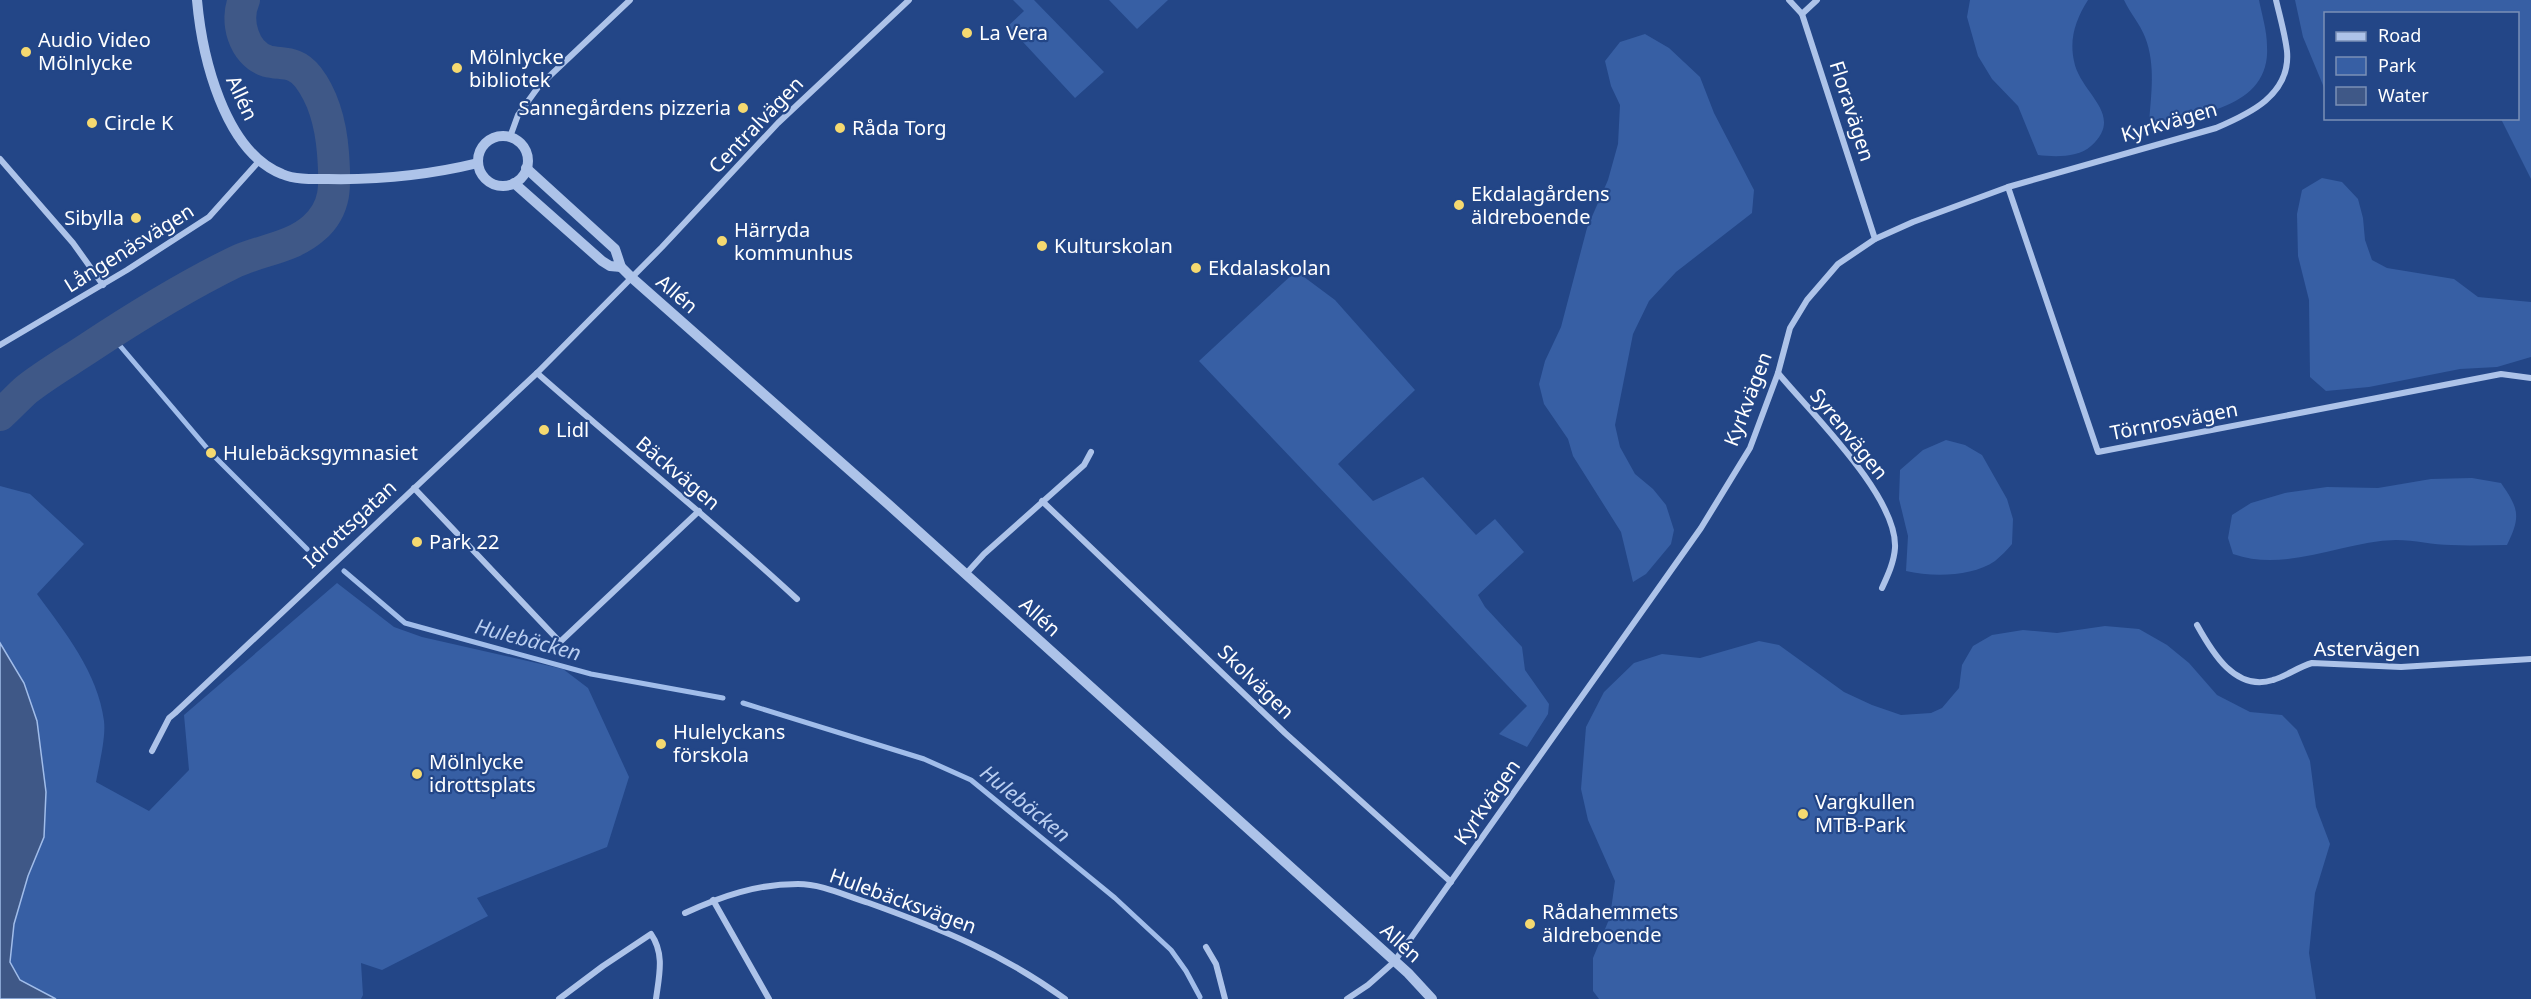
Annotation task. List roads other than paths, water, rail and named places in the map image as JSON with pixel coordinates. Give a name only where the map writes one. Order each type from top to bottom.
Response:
[{"type":"street","name":"Allén","points":[[197,0],[200,32],[214,86],[236,131],[260,160],[282,174],[314,179],[368,180],[458,168],[478,163]]},
{"type":"street","points":[[510,137],[518,115],[539,86],[630,0]]},
{"type":"street","name":"Centralvägen","points":[[631,277],[778,123],[909,0]]},
{"type":"street","points":[[1789,0],[1802,14],[1817,0]]},
{"type":"street","name":"Kyrkvägen","points":[[1347,999],[1395,962],[1573,706],[1701,528],[1750,448],[1778,374],[1791,328],[1807,300],[1839,264],[1875,239],[1913,222],[2008,187],[2216,128],[2248,114],[2268,101],[2279,86],[2286,68],[2287,52],[2276,0]]},
{"type":"street","name":"Floravägen","points":[[1802,14],[1875,239]]},
{"type":"street","points":[[501,136],[510,137],[525,149],[528,159],[522,177],[514,183],[500,185],[491,182],[481,172],[478,163],[481,149],[487,141],[501,136]]},
{"type":"street","points":[[0,159],[73,243],[103,285]]},
{"type":"street","name":"Långenäsvägen","points":[[0,345],[103,285],[209,217],[260,160]]},
{"type":"street","name":"Allén","points":[[526,168],[615,249],[621,267],[631,277],[1395,962],[1432,999]]},
{"type":"street","name":"Allén","points":[[514,183],[602,261],[610,266],[621,267]]},
{"type":"street","name":"Törnrosvägen","points":[[2008,187],[2098,452],[2501,374],[2531,378]]},
{"type":"street","name":"Idrottsgatan","points":[[152,752],[169,718],[537,373],[631,277]]},
{"type":"street","name":"Bäckvägen","points":[[537,373],[699,511],[797,599]]},
{"type":"street","name":"Syrenvägen","points":[[1778,374],[1876,491],[1891,521],[1895,547],[1892,565],[1882,588]]},
{"type":"street","points":[[965,575],[984,554],[1084,465],[1091,452]]},
{"type":"street","points":[[414,488],[560,642],[699,511]]},
{"type":"street","name":"Skolvägen","points":[[1042,501],[1285,733],[1451,882]]},
{"type":"street","name":"Astervägen","points":[[2197,625],[2212,652],[2226,668],[2256,683],[2274,680],[2312,663],[2401,667],[2531,658]]},
{"type":"street","name":"Hulebäcksvägen","points":[[684,914],[712,900],[742,890],[801,884],[828,889],[925,923],[980,946],[1043,983],[1065,999]]},
{"type":"street","points":[[712,900],[769,999]]},
{"type":"street","points":[[559,999],[651,934],[659,945],[661,967],[656,999]]},
{"type":"street","points":[[1206,947],[1216,964],[1225,999]]},
{"type":"water","points":[[0,643],[24,683],[37,721],[46,792],[44,837],[28,876],[14,924],[10,962],[20,980],[56,999],[0,999]]},
{"type":"waterway","points":[[0,415],[41,378],[143,313],[197,281],[235,262],[296,240],[314,228],[327,212],[333,194],[334,174],[326,113],[314,85],[303,72],[288,64],[267,61],[252,51],[241,26],[241,8],[244,0]]},
{"type":"waterway","name":"Hulebäcken","points":[[110,334],[212,454],[307,549]]},
{"type":"waterway","name":"Hulebäcken","points":[[344,571],[405,623],[591,674],[723,698]]},
{"type":"waterway","name":"Hulebäcken","points":[[743,703],[924,759],[971,780],[1115,898],[1171,950],[1200,997]]},
{"type":"place","name":"La Vera","points":[[967,33]]},
{"type":"place","name":"Audio Video Mölnlycke","points":[[26,52]]},
{"type":"place","name":"Mölnlycke bibliotek","points":[[457,68]]},
{"type":"place","name":"Sannegårdens pizzeria","points":[[743,108]]},
{"type":"place","name":"Circle K","points":[[92,123]]},
{"type":"place","name":"Råda Torg","points":[[840,128]]},
{"type":"place","name":"Ekdalagårdens äldreboende","points":[[1459,205]]},
{"type":"place","name":"Sibylla","points":[[136,218]]},
{"type":"place","name":"Härryda kommunhus","points":[[722,241]]},
{"type":"place","name":"Kulturskolan","points":[[1042,246]]},
{"type":"place","name":"Ekdalaskolan","points":[[1196,268]]},
{"type":"place","name":"Lidl","points":[[544,430]]},
{"type":"place","name":"Hulebäcksgymnasiet","points":[[211,453]]},
{"type":"place","name":"Park 22","points":[[417,542]]},
{"type":"place","name":"Hulelyckans förskola","points":[[661,744]]},
{"type":"place","name":"Mölnlycke idrottsplats","points":[[417,774]]},
{"type":"place","name":"Vargkullen MTB-Park","points":[[1803,814]]},
{"type":"place","name":"Rådahemmets äldreboende","points":[[1530,924]]}]
